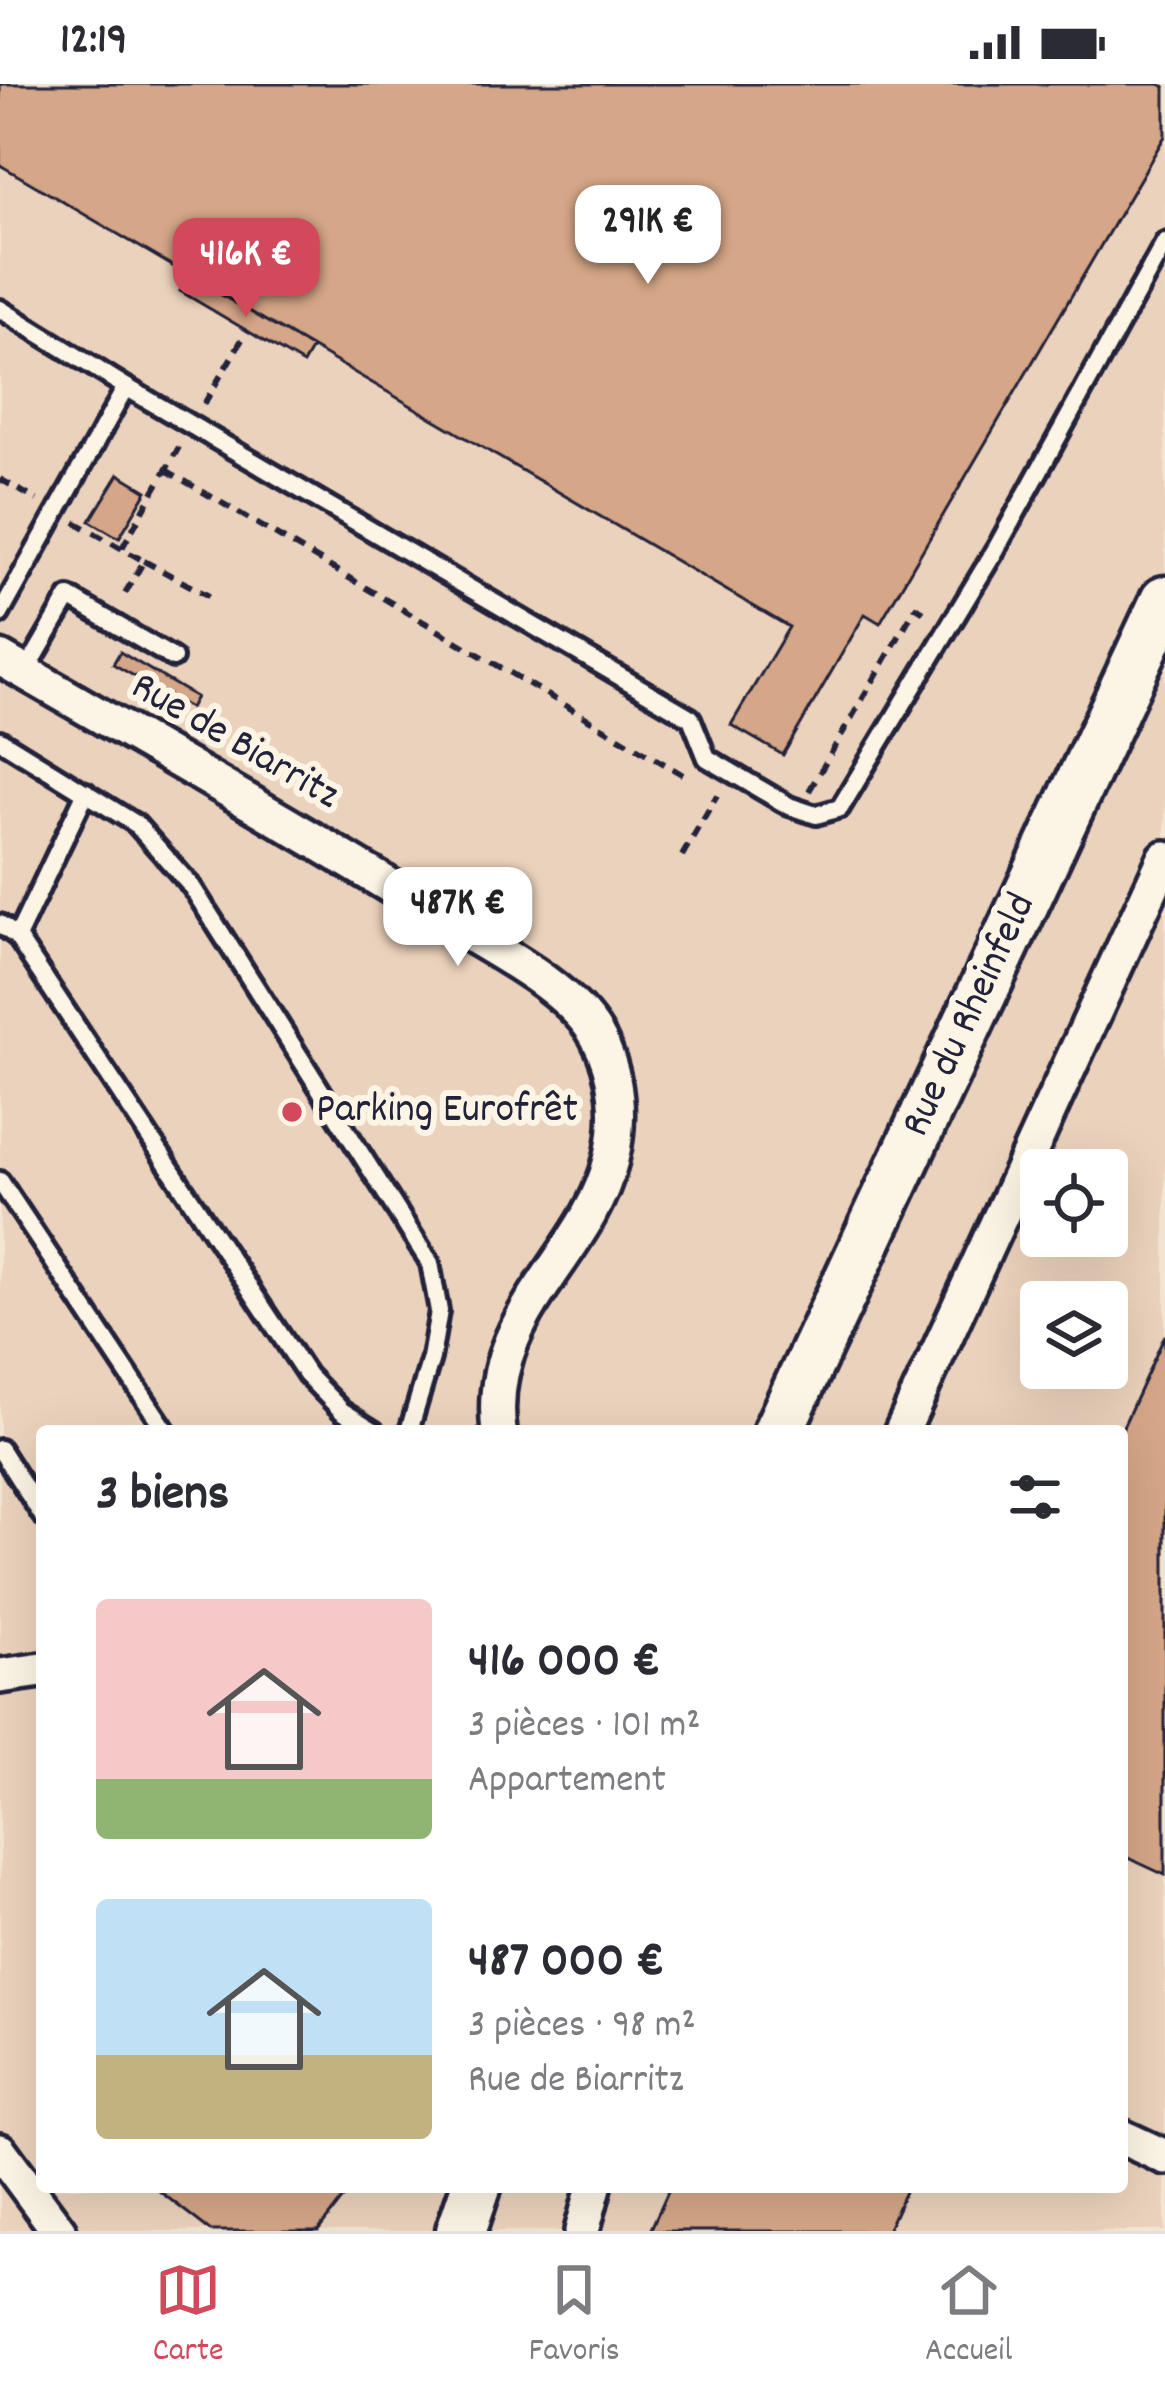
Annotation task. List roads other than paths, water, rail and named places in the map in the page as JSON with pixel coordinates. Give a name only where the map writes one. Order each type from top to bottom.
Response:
[{"type":"street","name":"Rue du Rheinfeld","points":[[781,1425],[1165,601]]},
{"type":"street","name":"Rue de Biarritz","points":[[13,666],[529,972],[572,1005],[596,1035],[614,1079],[617,1118],[610,1162],[592,1205],[519,1322],[502,1364],[498,1425]]},
{"type":"street","points":[[905,1425],[1165,858]]},
{"type":"street","points":[[0,1676],[36,1671]]},
{"type":"street","points":[[1128,2140],[1165,2158]]},
{"type":"street","points":[[2,2157],[59,2231]]},
{"type":"street","points":[[461,2231],[474,2193]]},
{"type":"street","points":[[582,2231],[592,2193]]},
{"type":"lane","points":[[0,309],[692,718],[707,758],[789,806],[816,815],[840,808],[996,549],[1165,242]]},
{"type":"lane","points":[[3,603],[126,387]]},
{"type":"lane","points":[[13,666],[69,597],[172,658]]},
{"type":"lane","points":[[0,740],[136,824],[192,886],[430,1263],[439,1311],[411,1425]]},
{"type":"lane","points":[[17,937],[86,792]]},
{"type":"lane","points":[[0,924],[17,937],[307,1375],[342,1411],[364,1425]]},
{"type":"lane","points":[[0,1181],[162,1425]]},
{"type":"lane","points":[[0,1449],[36,1506]]},
{"type":"place","name":"Parking Eurofrêt","points":[[292,1112]]}]
